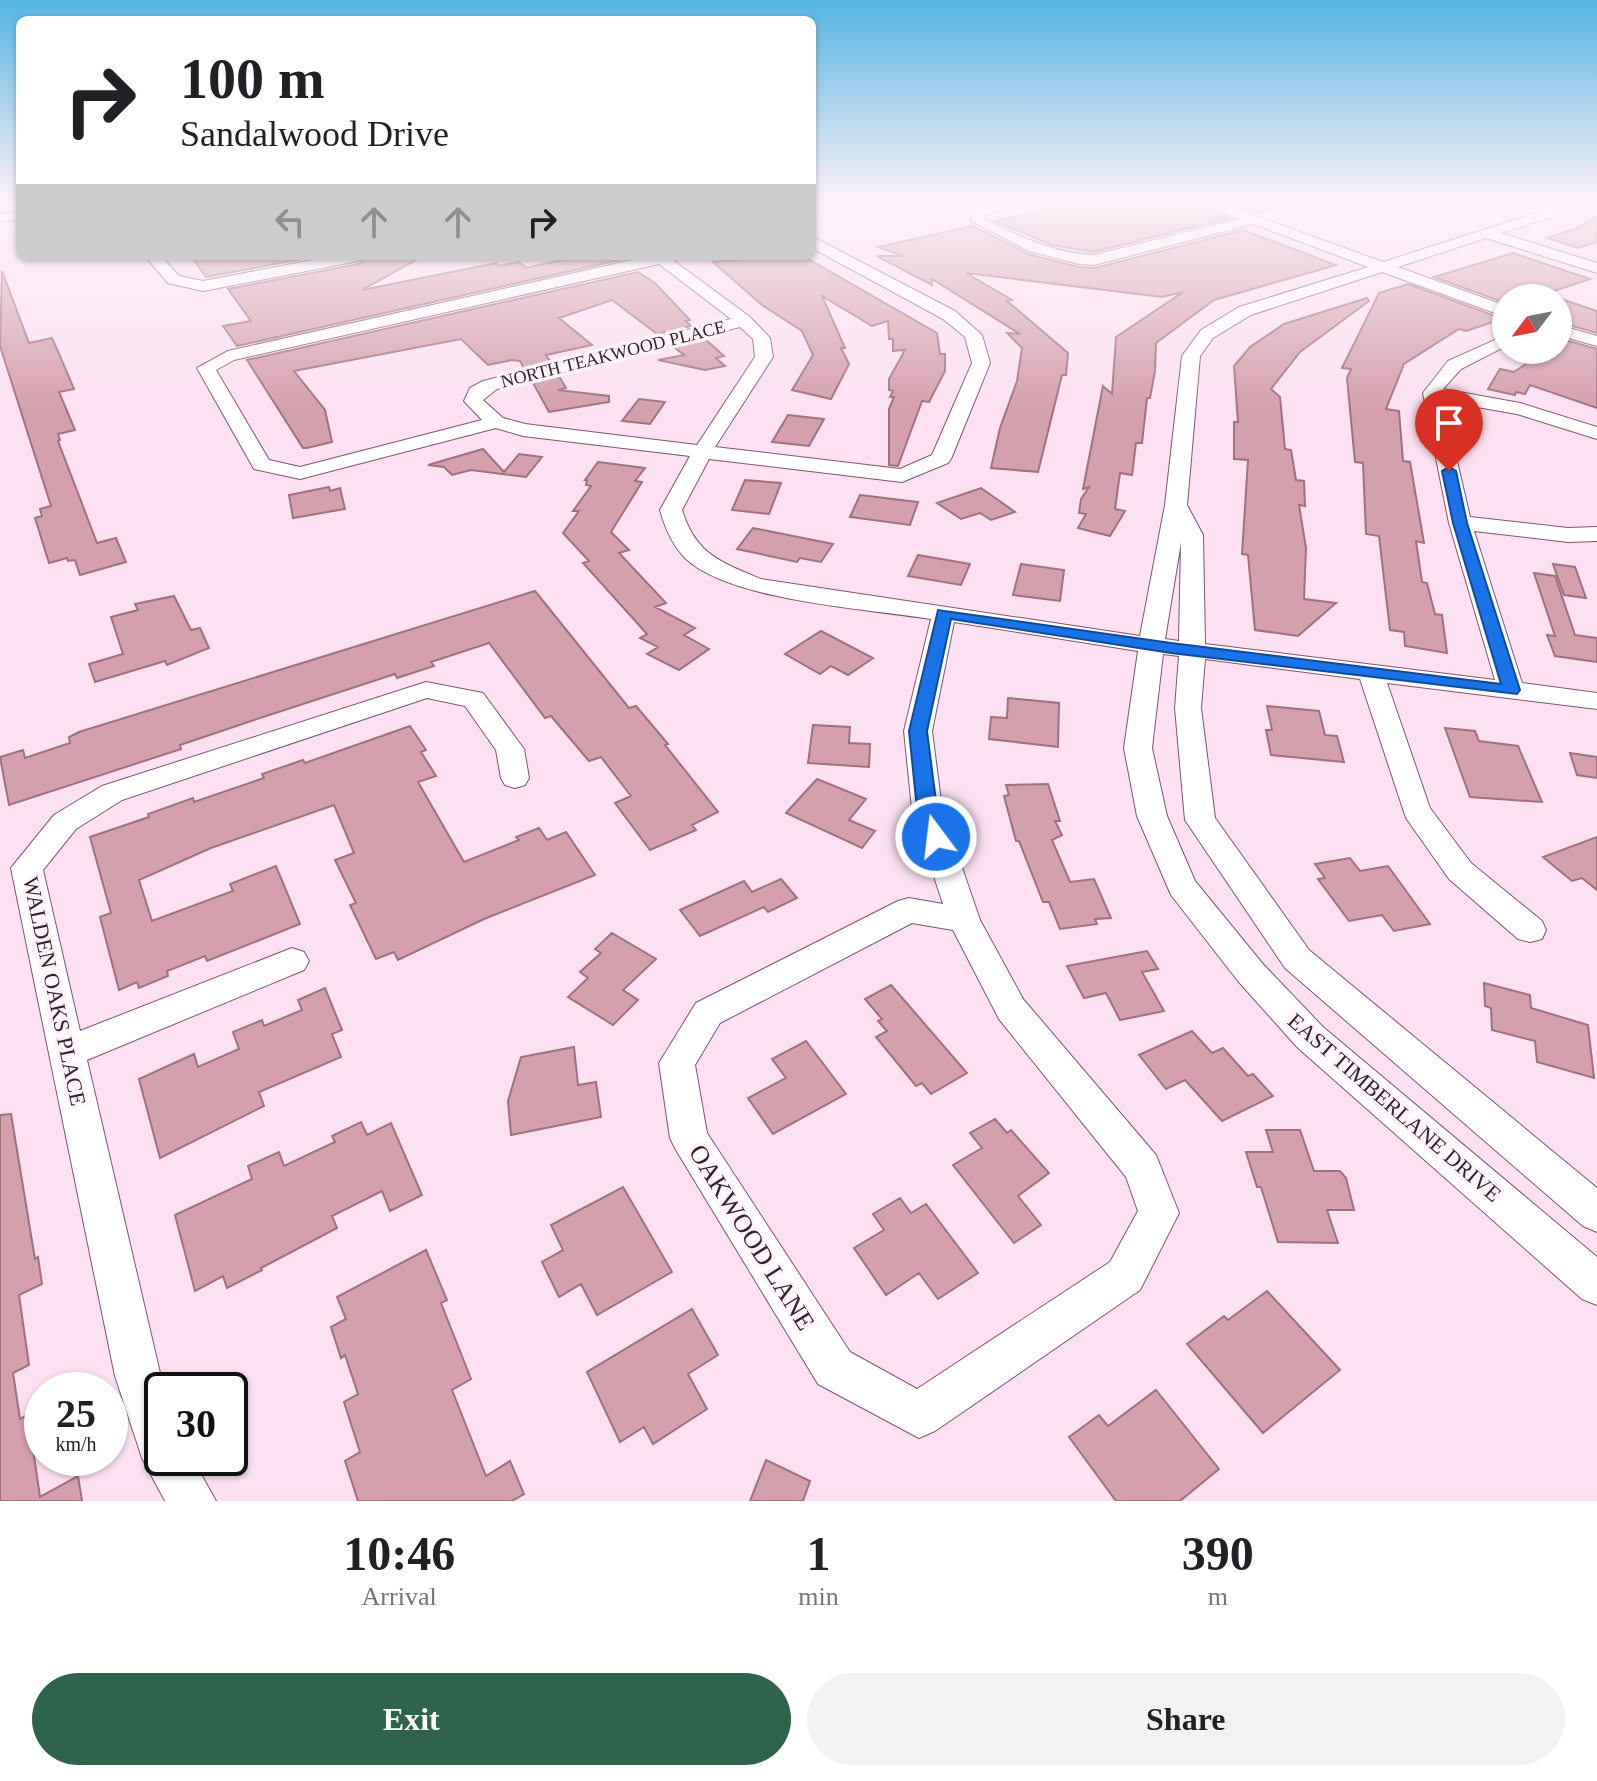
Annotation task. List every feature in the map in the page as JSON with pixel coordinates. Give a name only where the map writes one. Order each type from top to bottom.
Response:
[{"type":"street","points":[[162,270],[168,279],[183,285],[203,286],[285,270]]},
{"type":"street","points":[[607,270],[228,356],[206,368],[261,465],[300,473],[496,422],[523,430],[902,476],[941,459],[981,363],[973,335],[949,315],[865,270]]},
{"type":"street","points":[[681,270],[761,338],[764,357],[703,451],[671,510],[676,534],[700,561],[756,585],[1192,651],[1597,701]]},
{"type":"street","name":"EAST TIMBERLANE DRIVE","points":[[1373,270],[1245,311],[1207,334],[1191,356],[1176,505],[1151,645],[1138,748],[1152,816],[1182,887],[1250,972],[1310,1037],[1597,1284]]},
{"type":"street","points":[[1390,270],[1492,307]]},
{"type":"street","name":"NORTH TEAKWOOD PLACE","points":[[496,422],[473,401],[477,392],[490,385],[744,321]]},
{"type":"street","points":[[1572,334],[1597,341]]},
{"type":"street","points":[[1492,346],[1460,359],[1441,375],[1432,393],[1460,523],[1511,690]]},
{"type":"street","points":[[1432,393],[1520,409],[1597,433]]},
{"type":"street","name":"EAST TIMBERLANE DRIVE","points":[[1176,505],[1192,535],[1192,651],[1188,708],[1200,820],[1297,959],[1597,1213]]},
{"type":"street","points":[[1460,523],[1568,535],[1597,534]]},
{"type":"street","points":[[944,614],[918,731],[927,809],[964,920]]},
{"type":"street","points":[[1371,673],[1416,811],[1460,871],[1530,930]]},
{"type":"street","name":"WALDEN OAKS PLACE","points":[[144,1397],[27,868],[65,822],[112,793],[426,690],[474,699],[510,749],[515,778]]},
{"type":"street","name":"OAKWOOD LANE","points":[[909,910],[964,920],[1011,1009],[1142,1167],[1159,1213],[1125,1276],[919,1415],[834,1368],[689,1138],[677,1063],[708,1013],[909,910]]},
{"type":"street","points":[[67,1052],[292,961]]},
{"type":"street","points":[[174,1476],[192,1501]]},
{"type":"building","points":[[201,270],[243,270],[206,277]]},
{"type":"building","points":[[327,270],[398,270],[362,290],[461,270],[575,270],[237,346],[223,326],[251,321],[228,289]]},
{"type":"building","points":[[722,270],[827,270],[937,333],[940,354],[945,354],[945,371],[929,402],[922,401],[898,466],[889,465],[889,409],[894,397],[890,397],[893,391],[889,390],[889,379],[905,350],[893,351],[888,321],[872,326],[822,296],[849,364],[831,399],[792,390],[813,355],[802,331],[762,305]]},
{"type":"building","points":[[904,270],[1318,270],[1214,300],[1156,343],[1155,371],[1150,398],[1147,398],[1142,443],[1136,443],[1132,475],[1120,473],[1115,509],[1125,511],[1110,536],[1078,528],[1086,514],[1079,513],[1081,499],[1089,487],[1083,489],[1103,386],[1112,394],[1116,337],[1183,292],[1162,297],[966,273],[1012,300],[1007,301],[1068,353],[1066,375],[1062,375],[1038,472],[991,468],[1000,428],[1017,381],[1022,348],[1007,333],[1020,334],[932,279],[932,285]]},
{"type":"building","points":[[1457,270],[1563,270],[1590,279],[1572,285],[1492,284],[1492,298],[1434,277]]},
{"type":"building","points":[[2,271],[29,343],[52,338],[60,356],[74,389],[59,392],[75,430],[58,434],[58,441],[97,543],[116,538],[126,562],[80,575],[75,560],[68,561],[67,558],[49,563],[35,518],[42,516],[40,509],[51,506],[0,346]]},
{"type":"building","points":[[638,272],[655,283],[690,320],[686,321],[691,326],[657,334],[612,300],[559,318],[592,345],[546,355],[550,361],[524,368],[520,361],[512,360],[488,365],[461,339],[294,371],[325,410],[332,442],[307,448],[303,448],[247,360]]},
{"type":"building","points":[[1408,284],[1492,315],[1492,323],[1466,331],[1459,329],[1404,364],[1386,409],[1399,411],[1403,461],[1410,462],[1424,543],[1416,541],[1422,582],[1427,583],[1435,614],[1442,615],[1447,653],[1405,646],[1404,632],[1390,630],[1379,536],[1366,534],[1363,463],[1355,462],[1347,378],[1351,369],[1342,368],[1379,293]]},
{"type":"building","points":[[1367,298],[1369,301],[1300,352],[1271,389],[1280,397],[1285,449],[1291,450],[1296,480],[1304,481],[1305,506],[1299,505],[1306,548],[1304,599],[1336,603],[1298,636],[1255,630],[1248,555],[1242,554],[1248,460],[1234,459],[1234,422],[1238,422],[1234,366],[1250,347],[1284,324]]},
{"type":"building","points":[[1572,303],[1597,311],[1597,333],[1572,326]]},
{"type":"building","points":[[705,339],[724,356],[716,358],[725,366],[705,370],[658,360],[684,355],[674,347]]},
{"type":"building","points":[[1572,342],[1597,349],[1597,408],[1530,385],[1525,394],[1516,392],[1515,395],[1488,389],[1500,369],[1514,372],[1526,364],[1572,364]]},
{"type":"building","points":[[559,376],[566,388],[558,390],[609,396],[609,402],[549,412],[533,383]]},
{"type":"building","points":[[639,399],[665,402],[650,424],[622,421]]},
{"type":"building","points":[[788,415],[824,419],[809,446],[772,442]]},
{"type":"building","points":[[483,449],[504,472],[519,454],[542,457],[526,477],[471,470],[452,475],[444,467],[428,465]]},
{"type":"building","points":[[598,462],[645,468],[635,481],[642,482],[611,532],[629,550],[619,553],[666,603],[655,607],[695,628],[684,635],[709,649],[679,670],[647,654],[658,647],[640,638],[647,634],[583,563],[589,561],[563,533],[579,511],[573,511],[591,486],[586,485],[585,480]]},
{"type":"building","points":[[745,480],[781,483],[769,514],[732,510]]},
{"type":"building","points":[[329,487],[330,491],[340,488],[345,509],[293,518],[289,495]]},
{"type":"building","points":[[981,488],[1015,512],[991,520],[980,513],[961,519],[937,503]]},
{"type":"building","points":[[860,495],[918,502],[910,525],[850,517]]},
{"type":"building","points":[[753,528],[833,544],[821,562],[800,558],[797,562],[737,549]]},
{"type":"building","points":[[918,555],[970,564],[961,585],[908,576]]},
{"type":"building","points":[[1021,564],[1064,570],[1060,601],[1013,595]]},
{"type":"building","points":[[1553,564],[1575,567],[1586,598],[1564,595]]},
{"type":"building","points":[[1534,573],[1555,576],[1575,635],[1597,638],[1597,662],[1555,656],[1547,635],[1555,636]]},
{"type":"building","points":[[535,591],[629,708],[636,706],[668,744],[665,745],[718,812],[692,825],[696,830],[650,850],[615,803],[631,796],[601,757],[589,761],[551,716],[545,718],[489,643],[431,662],[434,666],[397,678],[395,674],[263,717],[180,745],[181,749],[9,805],[0,757],[23,750],[25,758],[70,743],[69,737],[79,732]]},
{"type":"building","points":[[174,596],[191,630],[200,628],[209,648],[167,665],[165,661],[95,682],[89,664],[123,654],[111,617],[138,610],[135,604]]},
{"type":"building","points":[[821,631],[873,658],[848,675],[831,666],[820,674],[785,654]]},
{"type":"building","points":[[1008,698],[1059,703],[1058,747],[989,739],[991,717],[1007,718]]},
{"type":"building","points":[[1267,706],[1319,711],[1325,735],[1337,736],[1344,762],[1271,755],[1266,730],[1272,730]]},
{"type":"building","points":[[813,725],[850,727],[849,743],[870,744],[869,767],[808,763]]},
{"type":"building","points":[[410,726],[426,750],[421,752],[436,776],[418,782],[464,862],[519,840],[516,837],[539,828],[547,840],[566,832],[595,875],[484,919],[398,960],[394,952],[376,959],[350,905],[356,903],[335,860],[354,853],[334,805],[211,848],[139,880],[152,921],[233,891],[230,884],[276,866],[300,924],[207,961],[205,956],[167,971],[168,976],[139,988],[137,982],[119,990],[100,917],[111,913],[90,837],[193,798],[194,802],[264,778],[262,774],[303,760],[305,763]]},
{"type":"building","points":[[1445,728],[1475,731],[1479,741],[1518,746],[1542,802],[1470,797]]},
{"type":"building","points":[[1570,753],[1597,757],[1597,778],[1577,775]]},
{"type":"building","points":[[817,779],[866,799],[849,820],[875,831],[862,848],[786,813]]},
{"type":"building","points":[[1048,784],[1060,821],[1055,821],[1062,835],[1052,840],[1070,882],[1094,879],[1111,918],[1095,919],[1097,924],[1060,929],[1049,902],[1043,902],[1019,841],[1016,841],[1004,796],[1009,795],[1006,785]]},
{"type":"building","points":[[1597,837],[1597,890],[1582,878],[1572,881],[1543,857]]},
{"type":"building","points":[[1350,858],[1360,871],[1388,866],[1430,924],[1394,931],[1382,915],[1349,921],[1318,879],[1325,878],[1315,864]]},
{"type":"building","points":[[781,879],[797,898],[768,912],[764,907],[700,936],[680,910],[744,881],[752,892]]},
{"type":"building","points":[[612,933],[656,959],[623,990],[638,1000],[613,1025],[568,997],[588,978],[580,972],[601,953],[595,949]]},
{"type":"building","points":[[1147,951],[1158,969],[1142,972],[1164,1011],[1120,1020],[1106,993],[1084,998],[1067,966]]},
{"type":"building","points":[[1484,983],[1530,995],[1531,1008],[1588,1025],[1594,1078],[1537,1062],[1535,1041],[1492,1030],[1491,1008],[1485,1006]]},
{"type":"building","points":[[891,985],[967,1073],[931,1094],[922,1083],[916,1086],[876,1037],[887,1031],[878,1021],[882,1019],[865,999]]},
{"type":"building","points":[[325,988],[342,1030],[332,1034],[341,1057],[259,1092],[264,1106],[160,1158],[139,1079],[194,1054],[198,1067],[239,1049],[233,1032],[262,1020],[264,1026],[302,1010],[298,1000]]},
{"type":"building","points":[[1192,1031],[1212,1053],[1223,1048],[1248,1076],[1253,1074],[1273,1096],[1222,1121],[1185,1080],[1166,1089],[1139,1055]]},
{"type":"building","points":[[806,1041],[846,1094],[773,1134],[748,1098],[786,1078],[772,1059]]},
{"type":"building","points":[[574,1047],[578,1085],[596,1082],[601,1117],[511,1135],[508,1101],[521,1057]]},
{"type":"building","points":[[11,1114],[35,1259],[38,1257],[42,1284],[19,1295],[29,1365],[13,1373],[20,1419],[24,1417],[24,1476],[37,1476],[40,1497],[78,1476],[82,1501],[0,1501],[0,1115]]},
{"type":"building","points":[[995,1119],[1007,1133],[1011,1130],[1049,1173],[1018,1196],[1041,1225],[1014,1243],[953,1165],[982,1148],[970,1133]]},
{"type":"building","points":[[361,1122],[367,1135],[391,1123],[422,1195],[390,1211],[382,1191],[332,1216],[337,1228],[262,1270],[227,1288],[223,1276],[195,1291],[175,1215],[252,1179],[248,1166],[279,1152],[284,1166],[335,1142],[332,1136]]},
{"type":"building","points":[[1266,1130],[1300,1130],[1314,1171],[1340,1171],[1346,1178],[1354,1210],[1327,1210],[1338,1243],[1278,1242],[1261,1187],[1257,1187],[1246,1152],[1273,1152]]},
{"type":"building","points":[[623,1187],[672,1272],[597,1315],[581,1284],[559,1297],[542,1262],[563,1250],[551,1225]]},
{"type":"building","points":[[900,1198],[911,1213],[926,1204],[978,1273],[938,1299],[919,1273],[886,1295],[854,1248],[884,1230],[873,1214]]},
{"type":"building","points":[[426,1250],[447,1300],[441,1303],[471,1379],[452,1390],[486,1476],[510,1461],[524,1494],[512,1501],[358,1501],[345,1461],[360,1452],[344,1402],[358,1394],[345,1355],[341,1358],[331,1327],[346,1319],[337,1297]]},
{"type":"building","points":[[1267,1291],[1340,1370],[1263,1433],[1187,1344],[1224,1316],[1228,1320]]},
{"type":"building","points":[[692,1309],[718,1355],[688,1374],[707,1409],[653,1444],[644,1427],[620,1442],[587,1372]]},
{"type":"building","points":[[1156,1390],[1219,1469],[1180,1501],[1116,1501],[1069,1437],[1099,1415],[1108,1426]]},
{"type":"building","points":[[766,1460],[810,1481],[803,1501],[750,1501]]},
{"type":"route","points":[[936,837],[927,809],[918,731],[944,614],[1171,648],[1511,690],[1460,523],[1449,471]]}]
